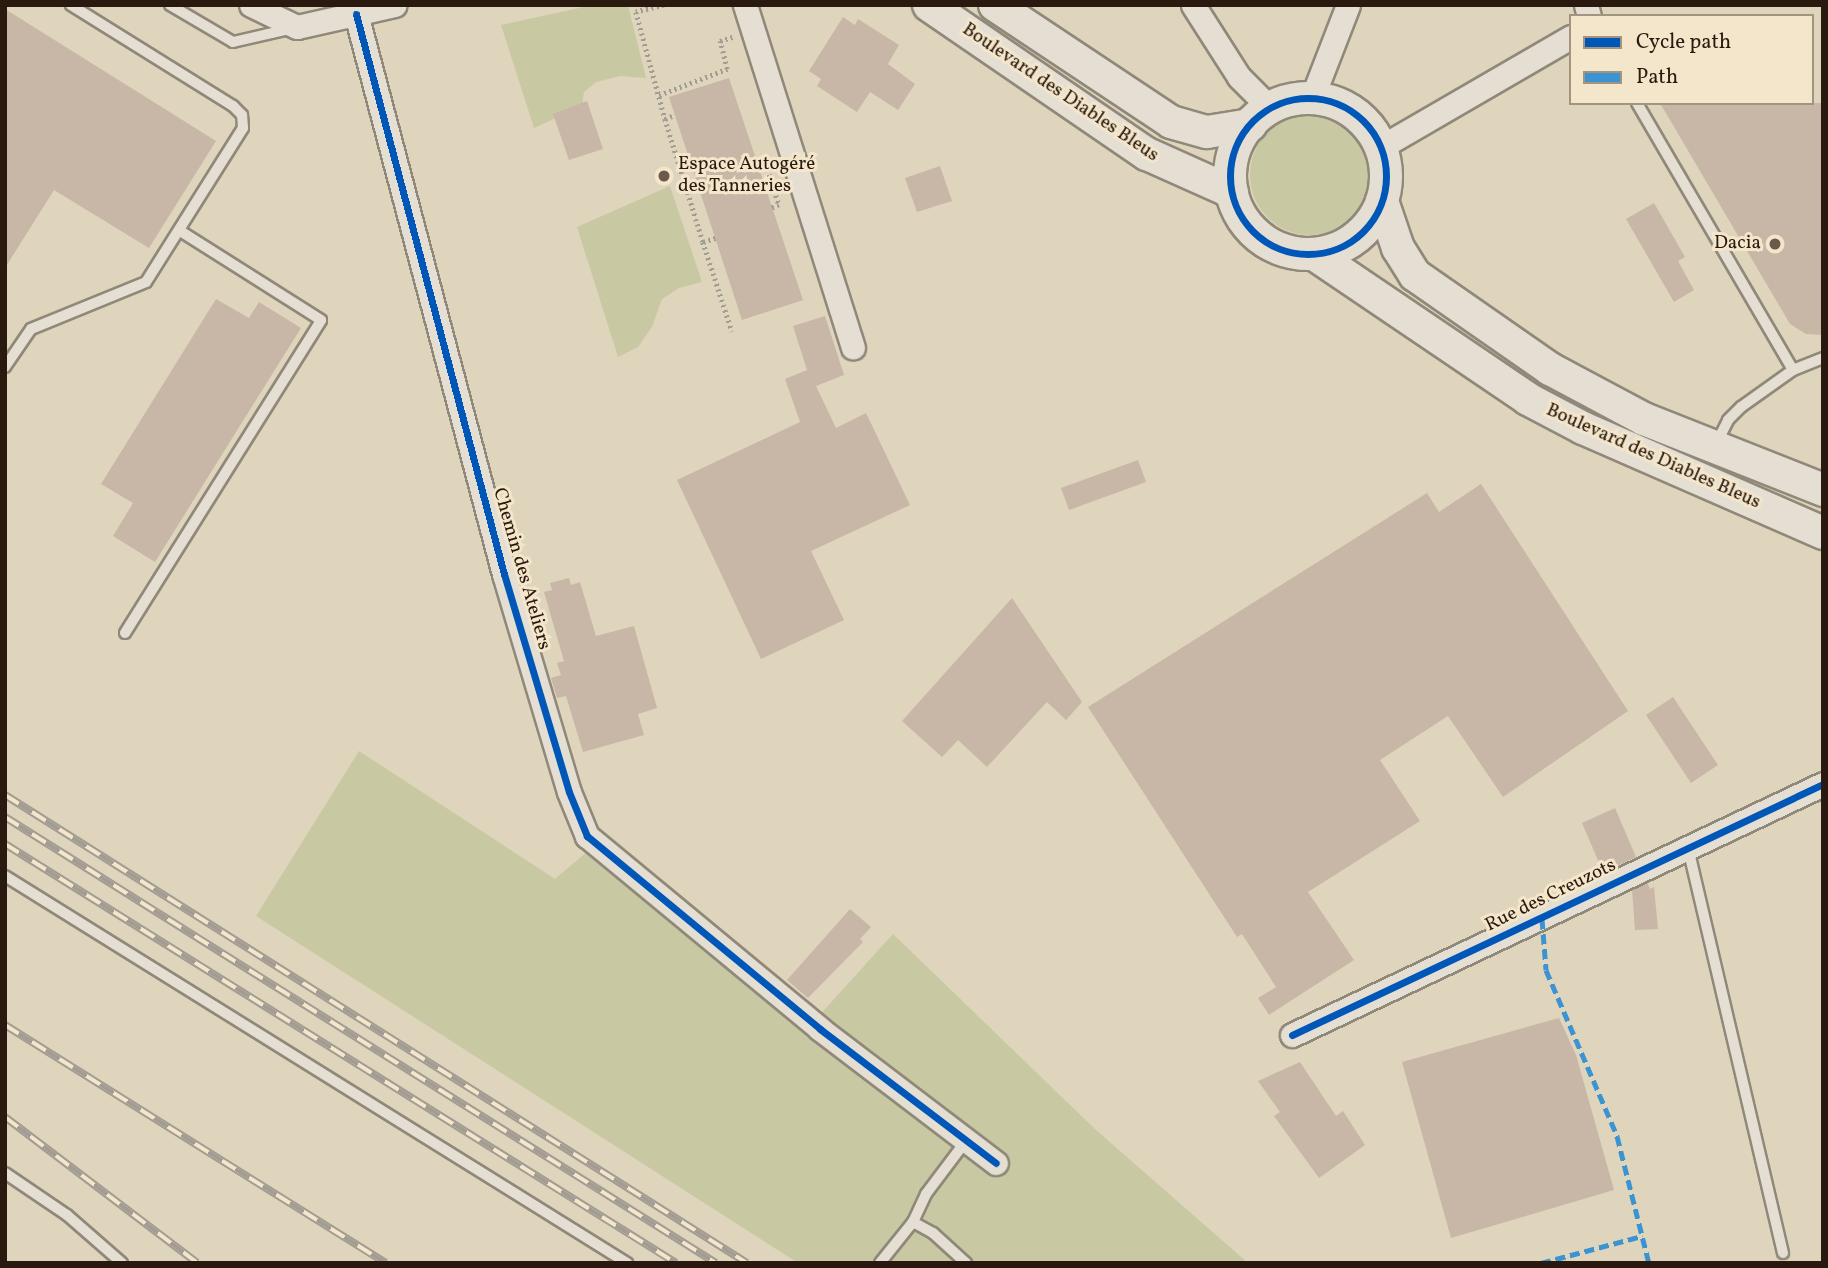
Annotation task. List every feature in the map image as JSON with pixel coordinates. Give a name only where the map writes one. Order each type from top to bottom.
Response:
[{"type":"main road","name":"Boulevard des Diables Bleus","points":[[929,5],[1147,154],[1232,192]]},
{"type":"main road","name":"Boulevard des Diables Bleus","points":[[995,5],[1171,122],[1207,132],[1260,117]]},
{"type":"main road","points":[[1312,98],[1354,113],[1381,148],[1387,174],[1382,201],[1357,238],[1314,254],[1292,253],[1262,238],[1240,214],[1232,192],[1233,157],[1260,117],[1312,98]]},
{"type":"main road","name":"Boulevard des Diables Bleus","points":[[1382,201],[1404,262],[1429,285],[1592,395],[1823,490]]},
{"type":"main road","name":"Boulevard des Diables Bleus","points":[[1314,254],[1528,400],[1595,434],[1823,533]]},
{"type":"street","points":[[251,5],[297,27],[395,5]]},
{"type":"street","points":[[745,5],[853,347]]},
{"type":"street","points":[[1193,5],[1239,77],[1260,117]]},
{"type":"street","points":[[1312,98],[1348,5]]},
{"type":"street","name":"Chemin des Ateliers","points":[[356,14],[504,574],[569,792],[587,836],[820,1029],[996,1164]]},
{"type":"street","points":[[1381,148],[1569,38]]},
{"type":"street","name":"Rue des Creuzots","points":[[1292,1035],[1542,919],[1688,845],[1823,784]]},
{"type":"lane","points":[[5,367],[31,329],[146,282],[241,134],[242,115],[71,5]]},
{"type":"lane","points":[[170,5],[233,42],[297,27]]},
{"type":"lane","points":[[1638,105],[1793,370]]},
{"type":"lane","points":[[125,633],[321,320],[180,231]]},
{"type":"lane","points":[[1715,447],[1728,420],[1741,407],[1793,370],[1823,358]]},
{"type":"lane","points":[[1688,845],[1783,1253]]},
{"type":"lane","points":[[5,876],[626,1263]]},
{"type":"lane","points":[[880,1263],[913,1222],[926,1194],[966,1141]]},
{"type":"lane","points":[[5,1173],[67,1215],[122,1263]]},
{"type":"lane","points":[[913,1222],[933,1233],[967,1263]]},
{"type":"path","points":[[664,5],[636,12],[665,118],[732,331]]},
{"type":"path","points":[[659,95],[727,69],[720,41],[733,36]]},
{"type":"path","points":[[665,118],[674,115]]},
{"type":"path","points":[[772,208],[779,205],[766,164],[773,161]]},
{"type":"path","points":[[703,242],[715,238]]},
{"type":"green space","points":[[593,5],[628,5],[646,78],[620,76],[596,82],[584,92],[582,106],[534,128],[501,25]]},
{"type":"green space","points":[[1310,115],[1333,120],[1352,133],[1365,152],[1370,175],[1365,198],[1352,217],[1333,230],[1310,235],[1287,230],[1268,217],[1255,198],[1250,175],[1255,152],[1268,133],[1287,120]]},
{"type":"green space","points":[[670,186],[702,282],[679,288],[662,299],[652,327],[638,347],[618,357],[577,227]]},
{"type":"green space","points":[[359,751],[555,879],[588,851],[806,1030],[893,934],[1096,1130],[1248,1263],[798,1263],[256,916]]},
{"type":"building","points":[[5,9],[216,141],[149,248],[54,190],[5,268]]},
{"type":"building","points":[[843,17],[855,25],[858,19],[899,45],[888,64],[915,84],[898,110],[870,92],[857,112],[817,86],[821,79],[809,71]]},
{"type":"building","points":[[729,78],[803,300],[742,320],[669,97]]},
{"type":"building","points":[[587,101],[603,149],[569,160],[553,114]]},
{"type":"building","points":[[1823,103],[1823,335],[1806,334],[1790,324],[1661,105]]},
{"type":"building","points":[[940,166],[952,201],[917,212],[905,178]]},
{"type":"building","points":[[1654,203],[1685,257],[1678,261],[1694,290],[1674,302],[1626,219]]},
{"type":"building","points":[[216,299],[249,318],[259,302],[301,328],[155,562],[113,536],[133,503],[101,484]]},
{"type":"building","points":[[825,316],[844,375],[816,386],[836,428],[866,413],[910,505],[811,551],[844,620],[761,659],[677,480],[800,422],[785,379],[807,370],[793,326]]},
{"type":"building","points":[[1138,460],[1146,482],[1069,510],[1061,488]]},
{"type":"building","points":[[1481,484],[1628,711],[1503,797],[1448,716],[1380,760],[1420,821],[1308,892],[1354,960],[1269,1015],[1258,998],[1276,987],[1242,934],[1237,937],[1088,707],[1427,493],[1439,512]]},
{"type":"building","points":[[569,578],[571,585],[580,582],[596,636],[634,626],[657,708],[638,714],[644,735],[583,752],[566,696],[557,698],[551,678],[561,675],[557,663],[564,661],[544,592],[552,590],[550,583]]},
{"type":"building","points":[[1012,598],[1082,702],[1066,720],[1047,702],[987,767],[958,740],[942,757],[902,721]]},
{"type":"building","points":[[1673,697],[1718,765],[1691,783],[1646,715]]},
{"type":"building","points":[[1615,808],[1636,857],[1603,872],[1582,823]]},
{"type":"building","points":[[1647,882],[1650,889],[1654,887],[1658,929],[1635,930],[1632,890]]},
{"type":"building","points":[[850,909],[871,927],[860,939],[863,942],[808,998],[787,980]]},
{"type":"building","points":[[1559,1018],[1576,1055],[1614,1190],[1451,1238],[1402,1062]]},
{"type":"building","points":[[1300,1062],[1336,1116],[1343,1111],[1365,1145],[1319,1178],[1274,1116],[1280,1112],[1258,1081]]},
{"type":"railway","points":[[5,795],[747,1263]]},
{"type":"railway","points":[[5,817],[716,1263]]},
{"type":"railway","points":[[5,844],[676,1263]]},
{"type":"railway","points":[[5,1025],[386,1263]]},
{"type":"railway","points":[[5,1117],[197,1263]]},
{"type":"marked path","points":[[1542,919],[1546,970],[1617,1136],[1649,1263]]},
{"type":"marked path","points":[[1541,1263],[1642,1236]]},
{"type":"cycle path","points":[[356,14],[504,574],[569,792],[587,836],[820,1029],[996,1163]]},
{"type":"cycle path","points":[[1308,98],[1338,104],[1363,121],[1380,146],[1386,176],[1380,206],[1363,231],[1338,248],[1308,254],[1278,248],[1253,231],[1236,206],[1230,176],[1236,146],[1253,121],[1278,104],[1308,98]]},
{"type":"cycle path","points":[[1292,1035],[1823,784]]},
{"type":"place","name":"Espace Autogéré des Tanneries","points":[[664,176]]},
{"type":"place","name":"Dacia","points":[[1775,244]]}]
